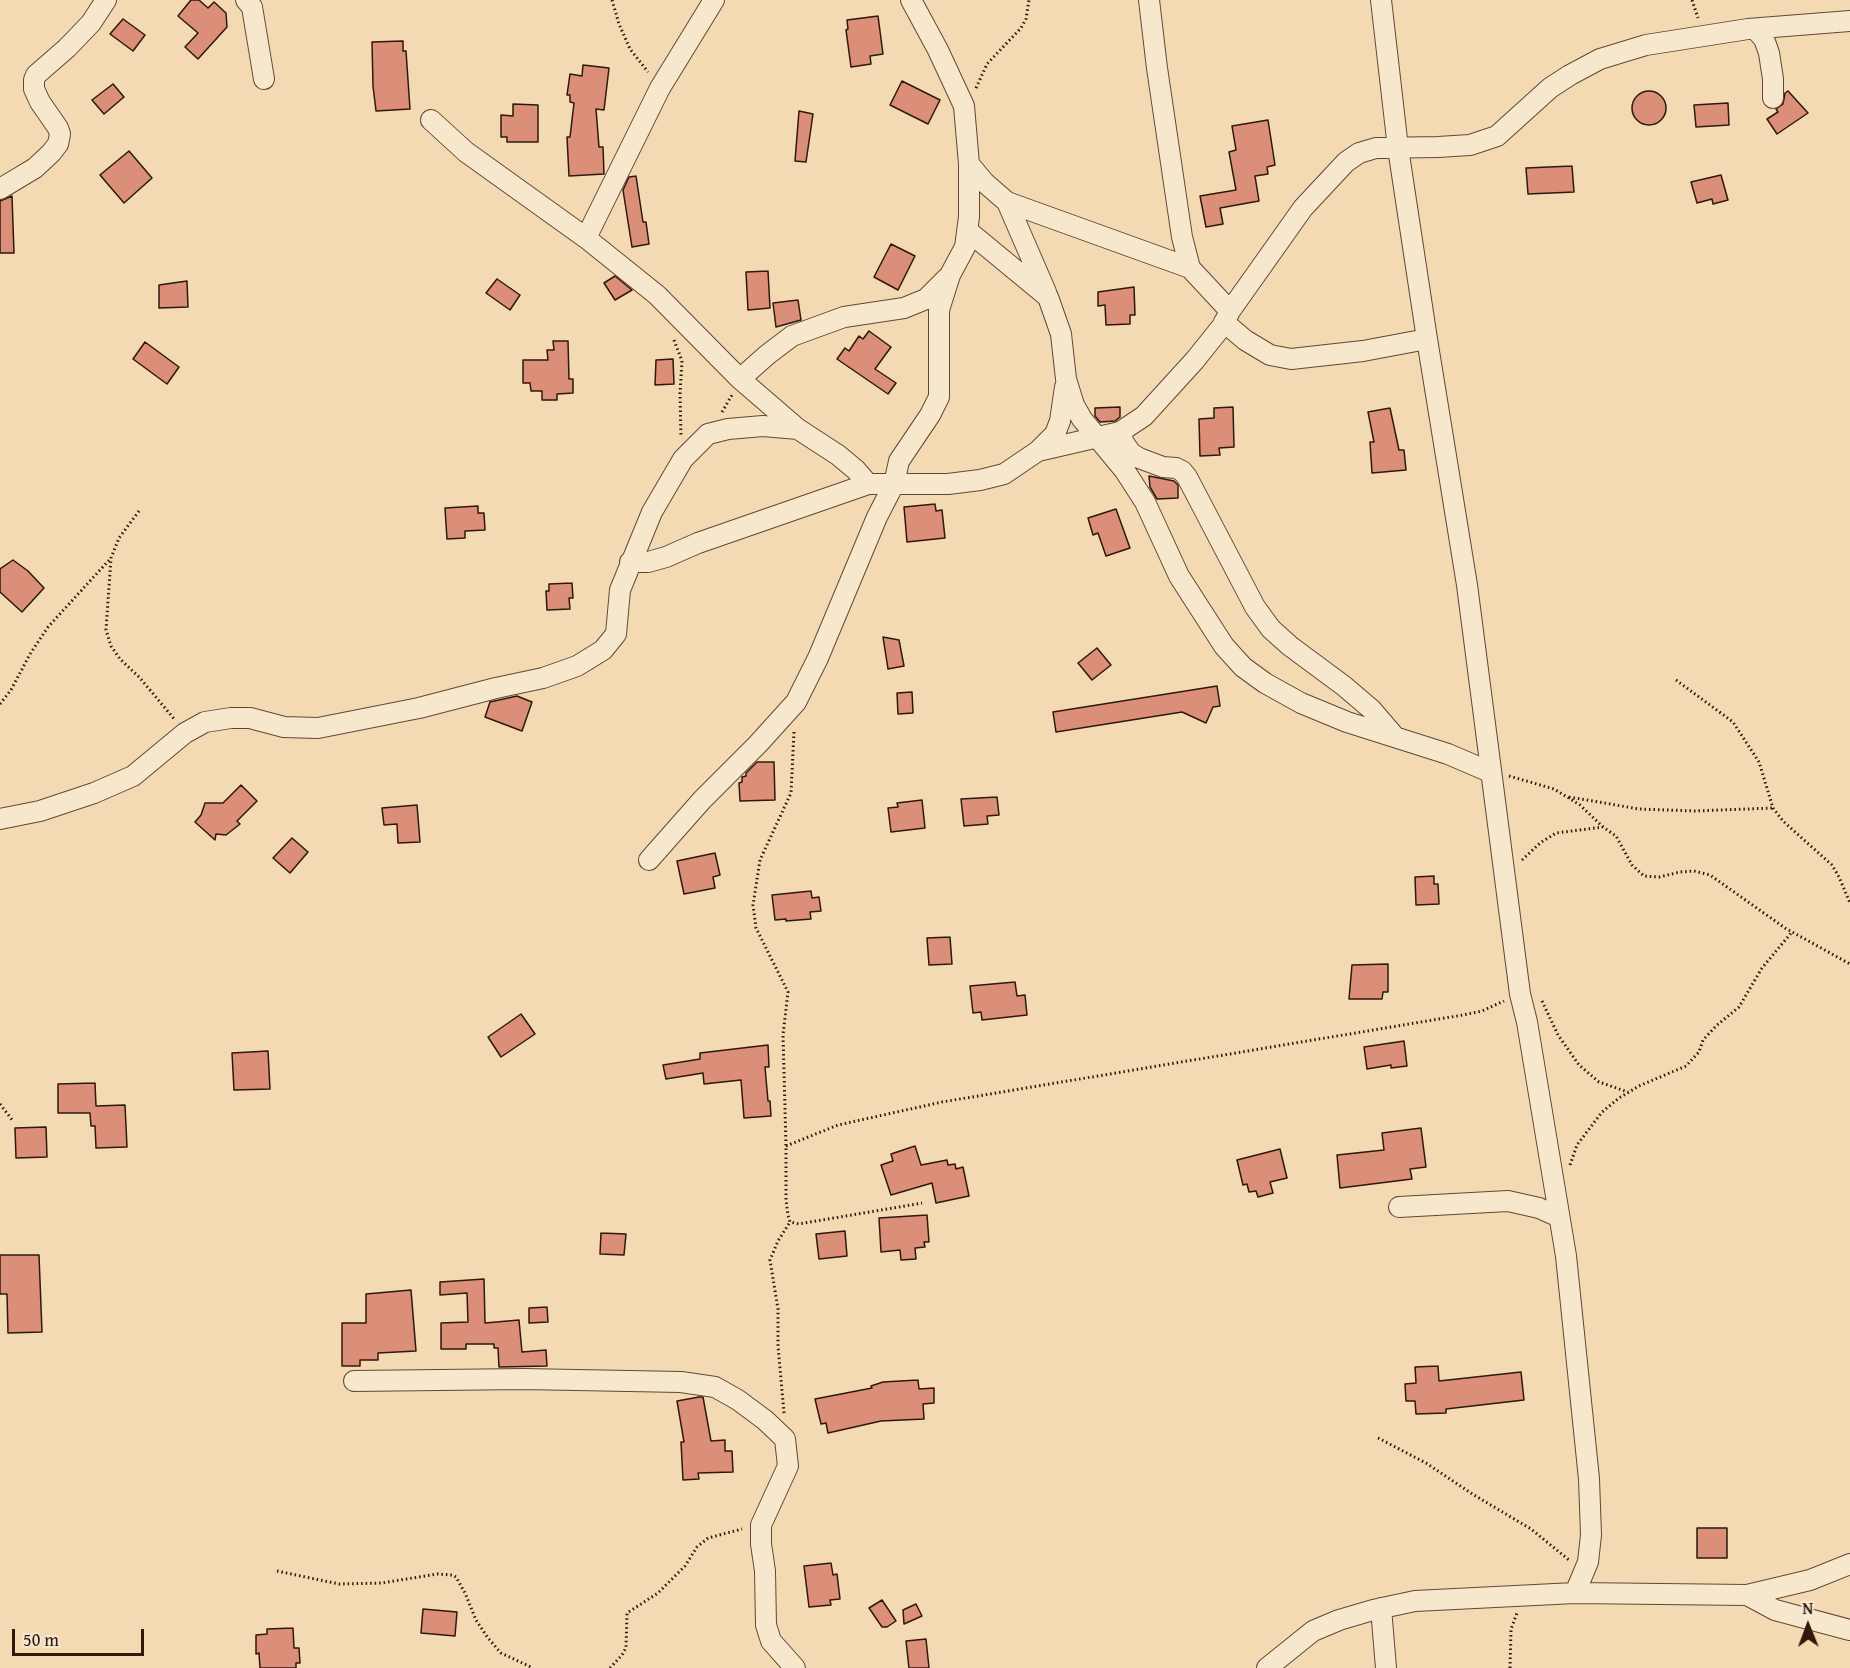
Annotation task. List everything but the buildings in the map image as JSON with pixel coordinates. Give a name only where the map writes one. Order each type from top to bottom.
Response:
[{"type":"street","points":[[0,189],[35,168],[58,144],[60,134],[58,128],[40,102],[34,89],[34,80],[36,75],[91,23],[106,0]]},
{"type":"street","points":[[246,0],[252,7],[264,79]]},
{"type":"street","points":[[586,238],[660,88],[714,0]]},
{"type":"street","points":[[649,860],[702,800],[796,702],[818,658],[894,484],[899,461],[930,416],[939,397],[939,310],[950,275],[965,247],[968,231],[969,164],[964,106],[911,0]]},
{"type":"street","points":[[1149,0],[1177,203],[1190,268],[1245,340],[1270,355],[1292,359],[1364,351],[1427,339]]},
{"type":"street","points":[[1381,0],[1398,148],[1467,585],[1519,988],[1527,1022],[1566,1256],[1589,1479],[1591,1535],[1588,1562],[1575,1593]]},
{"type":"street","points":[[1038,451],[1120,432],[1144,416],[1195,360],[1303,208],[1346,162],[1359,153],[1376,148],[1470,144],[1497,136],[1550,88],[1570,75],[1600,59],[1646,45],[1755,28],[1850,21]]},
{"type":"street","points":[[1755,28],[1764,39],[1769,53],[1773,98]]},
{"type":"street","points":[[431,120],[466,152],[586,238],[657,295],[740,379],[798,429],[856,470],[868,484]]},
{"type":"street","points":[[969,164],[984,182],[1007,202],[1190,268]]},
{"type":"street","points":[[1007,202],[1048,297],[1061,334],[1066,378],[1074,405],[1082,419],[1125,471],[1145,502],[1179,576],[1224,646],[1243,667],[1265,683],[1301,703],[1347,722],[1448,754],[1490,772]]},
{"type":"street","points":[[968,231],[1048,297]]},
{"type":"street","points":[[740,379],[792,336],[844,317],[904,308],[926,299],[950,275]]},
{"type":"street","points":[[630,562],[648,562],[666,557],[868,484],[948,484],[1004,474],[1050,441],[1058,427],[1064,406],[1066,378]]},
{"type":"street","points":[[0,819],[40,811],[94,793],[133,776],[185,733],[206,722],[249,718],[284,727],[318,728],[419,708],[543,678],[577,666],[603,650],[616,634],[620,590],[630,562],[652,512],[683,459],[708,434],[728,429],[763,426],[798,429]]},
{"type":"street","points":[[1120,432],[1131,453],[1163,467],[1176,468],[1188,477],[1210,524],[1255,607],[1271,628],[1290,646],[1371,709],[1395,737]]},
{"type":"street","points":[[1399,1207],[1508,1201],[1539,1208],[1559,1216]]},
{"type":"street","points":[[354,1380],[524,1379],[681,1382],[715,1387],[738,1400],[765,1420],[785,1439],[788,1466],[761,1525],[767,1605],[766,1625],[771,1641],[795,1668]]},
{"type":"street","points":[[1267,1668],[1313,1631],[1338,1620],[1415,1601],[1575,1593],[1748,1595],[1810,1580],[1850,1564]]},
{"type":"street","points":[[1748,1595],[1775,1610],[1850,1630]]},
{"type":"street","points":[[1381,1608],[1386,1668]]},
{"type":"path","points":[[612,0],[630,49],[660,88]]},
{"type":"path","points":[[965,121],[987,64],[1021,28],[1026,19],[1029,0]]},
{"type":"path","points":[[675,313],[669,326],[682,361],[680,432],[683,459]]},
{"type":"path","points":[[708,434],[740,379]]},
{"type":"path","points":[[139,511],[118,538],[111,558],[106,630],[111,646],[120,659],[140,678],[185,733]]},
{"type":"path","points":[[0,704],[11,690],[30,654],[48,627],[111,558]]},
{"type":"path","points":[[1676,680],[1733,722],[1759,762],[1773,808],[1783,821],[1832,865],[1850,903]]},
{"type":"path","points":[[785,1439],[778,1347],[778,1309],[770,1260],[790,1221],[786,1200],[783,1035],[788,992],[756,928],[753,905],[760,860],[791,793],[796,702]]},
{"type":"path","points":[[1490,772],[1539,783],[1569,797],[1592,815],[1603,828]]},
{"type":"path","points":[[1569,797],[1639,809],[1695,811],[1773,808]]},
{"type":"path","points":[[1504,883],[1540,843],[1556,833],[1603,828],[1610,830],[1616,836],[1632,865],[1644,876],[1659,878],[1694,871],[1710,875],[1792,932],[1850,964]]},
{"type":"path","points":[[1568,1172],[1577,1145],[1602,1112],[1628,1092],[1686,1066],[1699,1052],[1703,1040],[1739,1007],[1762,968],[1792,932]]},
{"type":"path","points":[[786,1146],[838,1125],[911,1108],[1482,1011],[1519,988],[1532,989],[1542,1000],[1558,1035],[1579,1065],[1599,1082],[1628,1092]]},
{"type":"path","points":[[0,1104],[13,1120]]},
{"type":"path","points":[[790,1221],[798,1224],[922,1203]]},
{"type":"path","points":[[1378,1438],[1426,1462],[1474,1495],[1531,1529],[1584,1572]]},
{"type":"path","points":[[609,1668],[626,1648],[627,1613],[658,1593],[685,1566],[697,1547],[708,1538],[720,1533],[761,1525]]},
{"type":"path","points":[[277,1571],[339,1584],[382,1583],[437,1574],[452,1575],[456,1577],[465,1593],[476,1620],[501,1653],[533,1668]]},
{"type":"path","points":[[1510,1668],[1511,1629],[1528,1597]]}]
